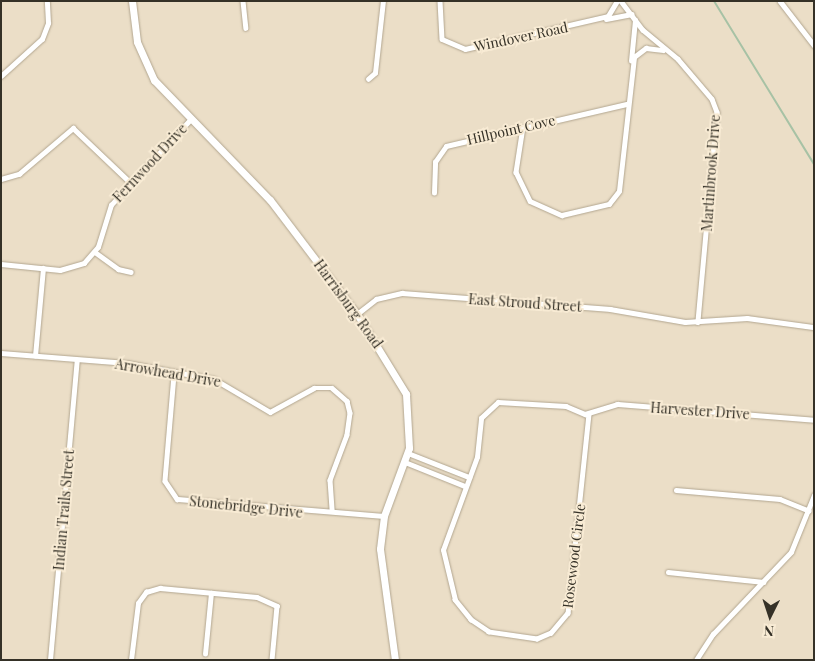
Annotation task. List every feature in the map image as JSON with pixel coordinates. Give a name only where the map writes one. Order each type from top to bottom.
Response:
[{"type":"main road","name":"Harrisburg Road","points":[[132,1],[137,42],[147,67],[189,121],[256,183],[357,314],[406,394],[412,425],[408,453],[384,516],[380,566],[395,660]]},
{"type":"street","points":[[1,76],[42,39],[48,23],[47,1]]},
{"type":"street","points":[[242,1],[246,28]]},
{"type":"street","points":[[368,79],[375,73],[383,1]]},
{"type":"street","name":"Windover Road","points":[[440,1],[440,34],[458,48],[632,14]]},
{"type":"street","name":"Windover Road","points":[[581,24],[610,16],[616,1]]},
{"type":"street","name":"Martinbrook Drive","points":[[622,1],[635,20],[712,99],[717,114],[698,322]]},
{"type":"street","points":[[780,1],[814,44]]},
{"type":"street","points":[[523,127],[516,169],[521,188],[543,210],[568,214],[607,205],[616,197],[635,20]]},
{"type":"street","points":[[631,70],[634,57],[646,48],[668,53]]},
{"type":"street","name":"Hillpoint Cove","points":[[434,193],[435,162],[446,146],[627,104]]},
{"type":"street","name":"Fernwood Drive","points":[[96,252],[111,205],[189,121]]},
{"type":"street","points":[[1,179],[19,174],[73,128],[131,183]]},
{"type":"street","points":[[1,264],[71,269],[96,252],[118,269],[131,272]]},
{"type":"street","points":[[35,356],[43,268]]},
{"type":"street","name":"East Stroud Street","points":[[357,314],[376,299],[402,293],[610,309],[643,318],[698,322],[759,319],[814,327]]},
{"type":"street","name":"Arrowhead Drive","points":[[1,353],[127,364],[174,375],[222,382],[270,412],[316,387],[339,391],[350,413],[348,435],[330,480],[332,511]]},
{"type":"street","name":"Indian Trails Street","points":[[50,660],[77,360]]},
{"type":"street","name":"Stonebridge Drive","points":[[174,375],[165,481],[172,495],[183,501],[277,511],[332,511],[384,516]]},
{"type":"street","name":"Rosewood Circle","points":[[498,402],[566,406],[589,414],[572,603],[566,618],[545,636],[521,640],[490,632],[471,620],[455,600],[445,571],[444,545],[469,477],[478,454],[481,418],[498,402]]},
{"type":"street","name":"Harvester Drive","points":[[589,414],[617,404],[814,420]]},
{"type":"street","points":[[408,453],[469,477]]},
{"type":"street","points":[[405,462],[465,486]]},
{"type":"street","points":[[676,490],[780,499],[809,511]]},
{"type":"street","points":[[696,660],[709,639],[791,552],[809,511],[814,494]]},
{"type":"street","points":[[668,572],[763,582]]},
{"type":"street","points":[[131,660],[136,609],[146,592],[160,588],[257,597],[277,606],[272,660]]},
{"type":"street","points":[[205,654],[211,593]]},
{"type":"waterway","points":[[714,1],[814,164]]}]
